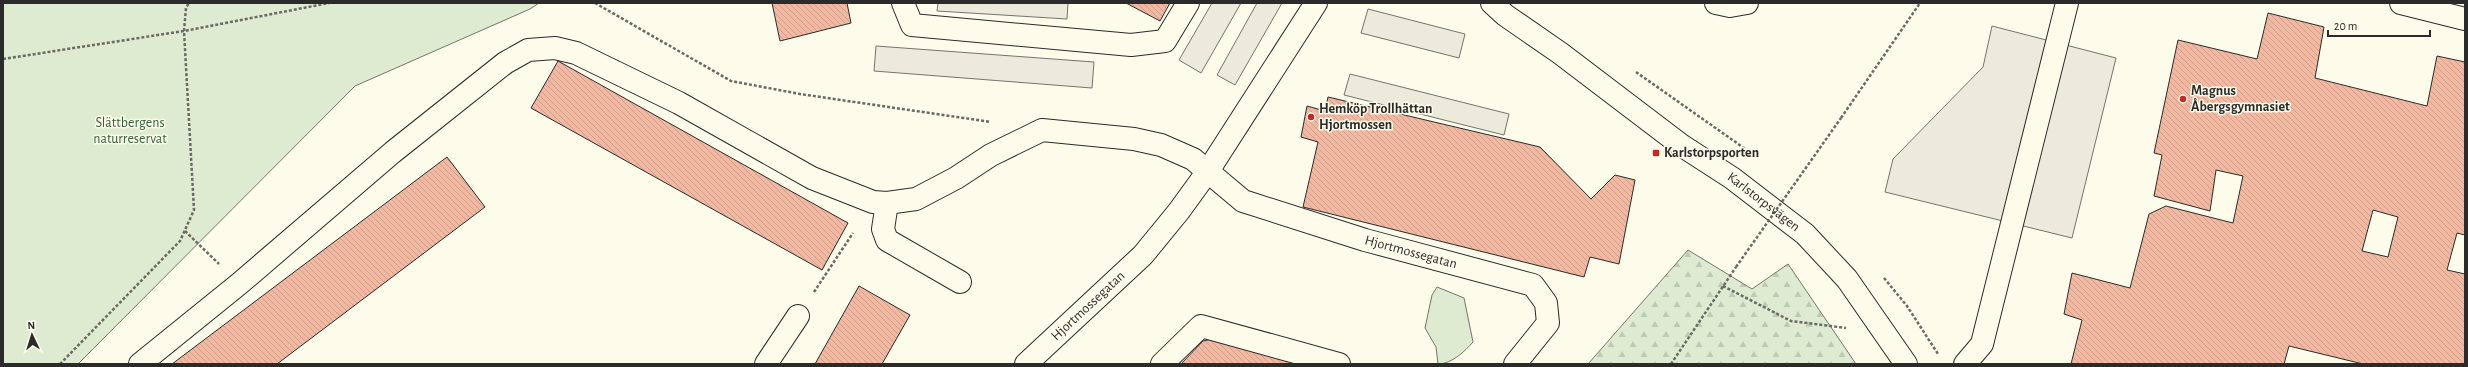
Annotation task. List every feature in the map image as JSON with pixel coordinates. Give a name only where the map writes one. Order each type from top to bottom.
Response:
[{"type":"street","points":[[903,3],[912,25],[1131,45],[1165,42],[1188,3]]},
{"type":"street","name":"Hjortmossegatan","points":[[1026,364],[1143,255],[1208,171],[1316,3]]},
{"type":"street","points":[[1716,3],[1730,6],[1747,3]]},
{"type":"street","points":[[1965,364],[1982,344],[2067,3]]},
{"type":"street","points":[[2401,3],[2465,18]]},
{"type":"street","name":"Karlstorpsvägen","points":[[1504,7],[1560,53],[1681,145],[1732,178],[1805,234],[1847,279],[1886,333],[1906,364]]},
{"type":"street","points":[[140,364],[240,284],[393,152],[505,63],[528,50],[554,48],[576,53],[679,103],[812,178],[880,203],[916,199],[956,178],[991,155],[1042,130],[1134,139],[1161,145],[1193,159],[1208,171]]},
{"type":"street","name":"Hjortmossegatan","points":[[1208,171],[1243,201],[1365,240],[1534,285],[1546,303],[1548,323],[1515,364]]},
{"type":"street","points":[[880,203],[883,230],[887,240],[960,282]]},
{"type":"street","points":[[766,364],[798,316]]},
{"type":"street","points":[[1162,364],[1201,326],[1339,364]]},
{"type":"path","points":[[60,364],[180,241],[194,210],[184,31],[186,8],[189,3]]},
{"type":"path","points":[[3,59],[184,31],[329,3]]},
{"type":"path","points":[[595,3],[704,68],[731,81],[800,94],[996,123]]},
{"type":"path","points":[[1671,364],[1736,267],[1920,3]]},
{"type":"path","points":[[1636,71],[1743,147]]},
{"type":"path","points":[[798,316],[880,203]]},
{"type":"path","points":[[184,231],[240,284]]},
{"type":"path","points":[[1724,286],[1791,321],[1886,333]]},
{"type":"green space","name":"Slättbergens naturreservat","points":[[3,3],[539,3],[530,9],[355,86],[78,364],[3,364]]},
{"type":"green space","points":[[1688,250],[1752,289],[1788,264],[1856,364],[1588,364]]},
{"type":"green space","points":[[1437,287],[1464,298],[1473,342],[1462,353],[1453,359],[1448,362],[1438,364],[1436,347],[1425,328],[1432,295]]},
{"type":"shaded area","points":[[938,3],[1068,3],[1067,19],[937,11]]},
{"type":"shaded area","points":[[1212,3],[1241,3],[1201,73],[1179,60]]},
{"type":"shaded area","points":[[1257,3],[1282,3],[1235,85],[1217,75]]},
{"type":"shaded area","points":[[1368,9],[1465,34],[1459,58],[1361,33]]},
{"type":"shaded area","points":[[1992,26],[2116,58],[2072,238],[1885,192],[1893,159],[1983,67]]},
{"type":"shaded area","points":[[876,46],[1094,62],[1092,88],[874,71]]},
{"type":"shaded area","points":[[1350,74],[1509,114],[1504,135],[1344,95]]},
{"type":"building","points":[[772,3],[847,3],[851,23],[780,41]]},
{"type":"building","points":[[1126,3],[1170,3],[1160,21]]},
{"type":"building","points":[[2268,13],[2324,27],[2315,78],[2427,106],[2437,56],[2465,62],[2465,235],[2457,233],[2447,270],[2465,274],[2465,364],[2363,364],[2289,346],[2284,364],[2071,364],[2082,320],[2064,314],[2072,273],[2130,288],[2149,214],[2166,206],[2233,223],[2243,176],[2216,170],[2210,211],[2154,196],[2162,155],[2154,153],[2178,40],[2257,59]],"holes":[[[2373,210],[2398,217],[2388,257],[2362,251]]]},
{"type":"building","points":[[558,61],[848,223],[822,270],[531,108]]},
{"type":"building","points":[[1328,97],[1540,147],[1591,199],[1615,175],[1635,180],[1619,264],[1590,257],[1584,277],[1303,207],[1318,142],[1301,137],[1307,106],[1325,111]]},
{"type":"building","points":[[447,157],[485,207],[277,364],[172,364]]},
{"type":"building","points":[[859,286],[910,315],[882,364],[815,364]]},
{"type":"building","points":[[1220,337],[1321,364],[1181,364],[1203,341]]},
{"type":"place","name":"Magnus Åbergsgymnasiet","points":[[2183,99]]},
{"type":"place","name":"Hemköp Trollhättan Hjortmossen","points":[[1311,117]]},
{"type":"place","name":"Karlstorpsporten","points":[[1656,153]]}]
